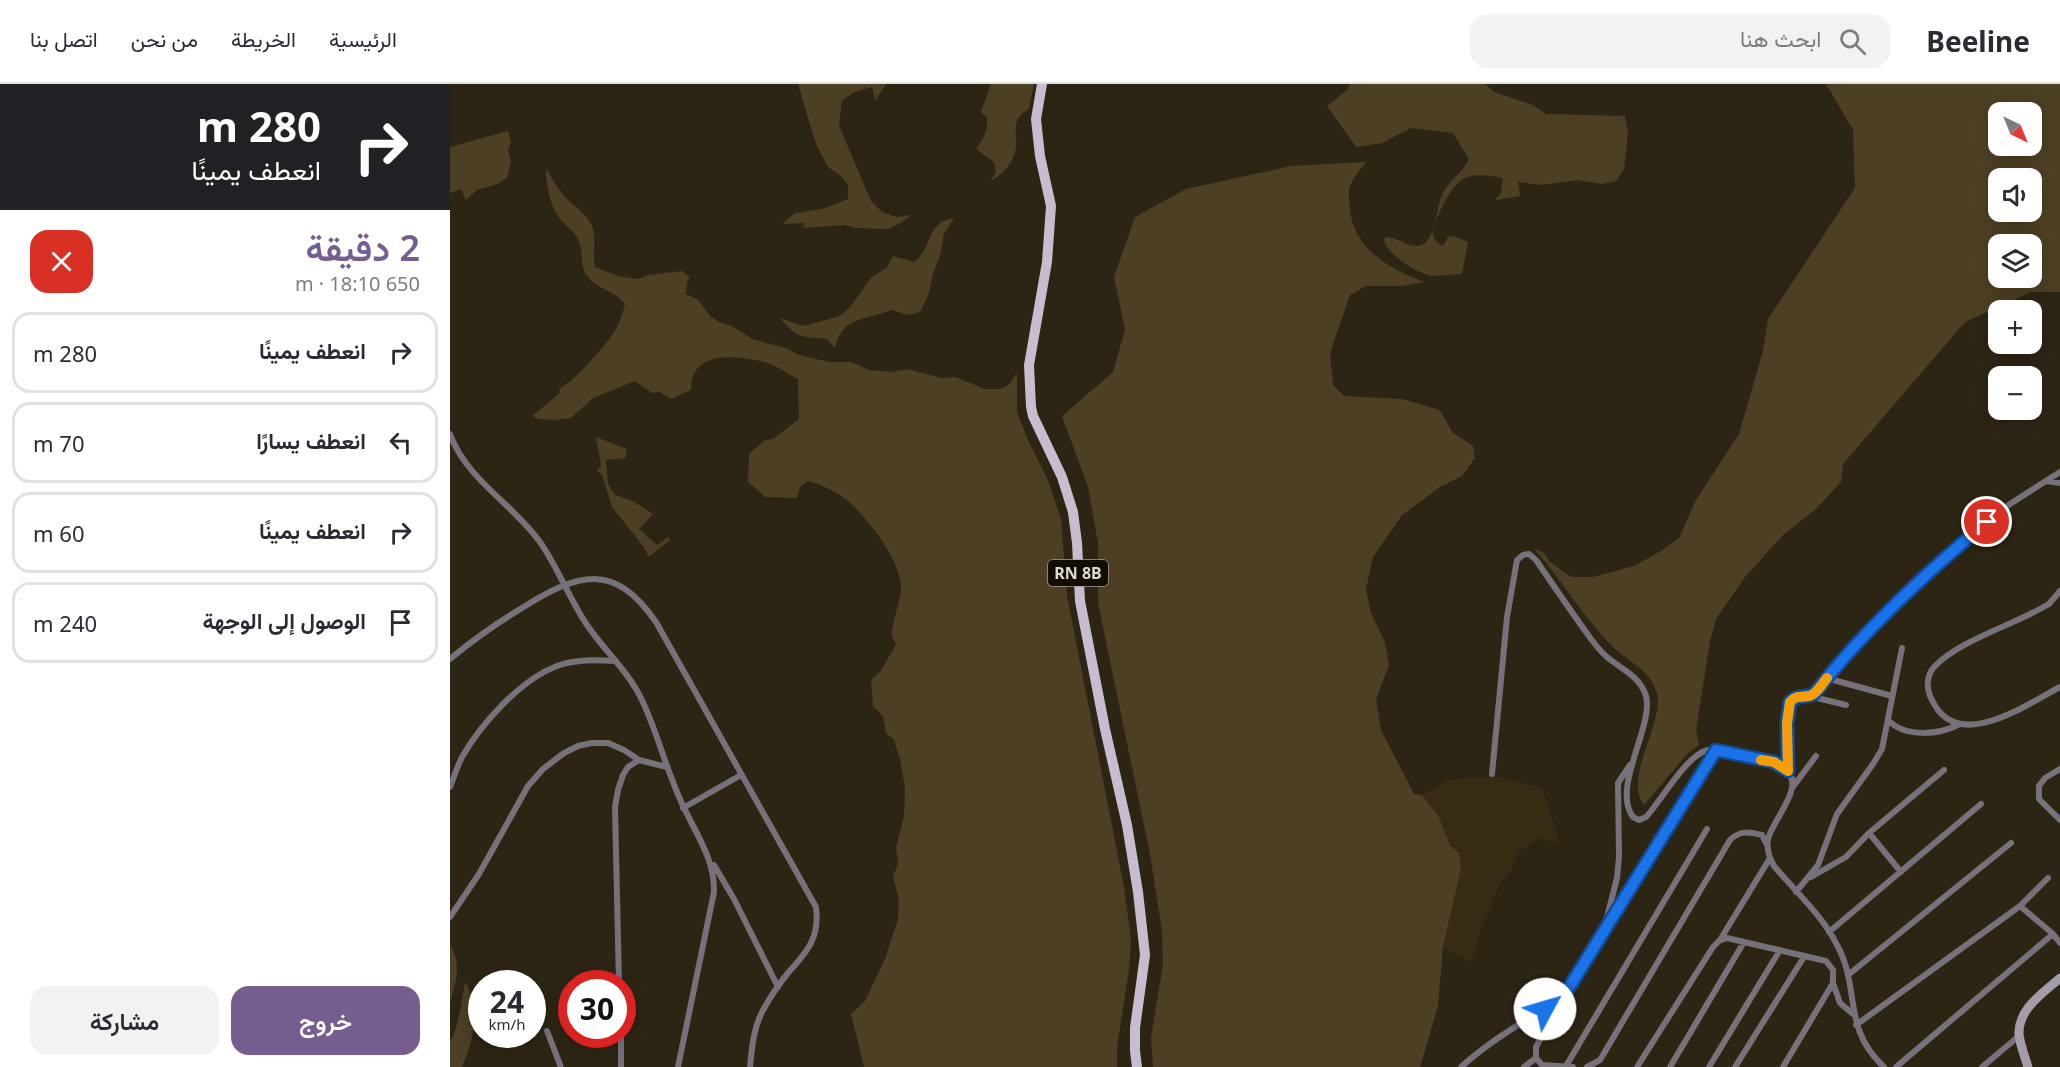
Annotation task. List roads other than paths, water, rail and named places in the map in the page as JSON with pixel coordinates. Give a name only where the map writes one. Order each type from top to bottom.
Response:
[{"type":"main road","name":"RN 8B","points":[[1042,84],[1036,119],[1040,156],[1051,206],[1047,262],[1029,365],[1031,407],[1033,416],[1062,477],[1073,512],[1080,601],[1105,729],[1125,814],[1145,955],[1135,1028],[1137,1067]]},
{"type":"main road","points":[[2028,1067],[2019,1036],[2020,1022],[2029,1006],[2060,978]]},
{"type":"street","points":[[450,434],[462,458],[539,541],[587,624],[630,678],[644,704],[683,808],[734,899],[778,987]]},
{"type":"street","points":[[1809,696],[1814,694],[1887,613],[1964,542],[2010,504],[2060,472]]},
{"type":"street","points":[[2047,481],[2060,483]]},
{"type":"street","points":[[1492,774],[1507,617],[1518,561],[1526,554],[1536,560],[1606,657],[1629,673],[1640,684],[1645,694],[1646,710],[1629,781],[1631,815],[1639,820],[1651,812],[1684,768],[1706,750],[1774,762],[1788,771]]},
{"type":"street","points":[[450,658],[498,622],[563,584],[580,579],[598,579],[631,591],[656,622],[816,907],[818,922],[813,940],[762,1012],[752,1040],[750,1067]]},
{"type":"street","points":[[2060,591],[2049,604],[1947,656],[1933,668],[1928,678],[1929,695],[1936,709],[1948,719],[1960,724],[1975,725],[1994,721],[2060,687]]},
{"type":"street","points":[[1796,891],[1818,865],[1837,814],[1882,749],[1902,648]]},
{"type":"street","points":[[450,787],[460,760],[472,740],[489,719],[531,681],[556,666],[578,661],[616,661]]},
{"type":"street","points":[[1826,678],[1892,696]]},
{"type":"street","points":[[1792,789],[1792,779],[1788,771],[1787,723],[1790,702],[1798,696],[1809,696],[1846,705]]},
{"type":"street","points":[[1887,720],[1898,729],[1933,734],[1960,724]]},
{"type":"street","points":[[450,917],[479,874],[528,786],[543,769],[564,753],[578,746],[592,743],[608,744],[624,750],[639,760],[667,767]]},
{"type":"street","points":[[1573,1067],[1542,1065],[1536,1058],[1536,1047],[1562,999],[1716,750]]},
{"type":"street","points":[[1767,846],[1771,831],[1792,789],[1816,756]]},
{"type":"street","points":[[619,970],[615,807],[623,775],[628,767],[639,760]]},
{"type":"street","points":[[1604,932],[1617,878],[1618,783],[1632,762]]},
{"type":"street","points":[[1808,879],[1846,857],[1869,833],[1944,770]]},
{"type":"street","points":[[2060,770],[2045,778],[2038,786],[2039,799],[2060,820]]},
{"type":"street","points":[[683,808],[741,775]]},
{"type":"street","points":[[1829,932],[1981,804]]},
{"type":"street","points":[[1566,1066],[1707,830]]},
{"type":"street","points":[[1587,1067],[1600,1060],[1730,840],[1740,832],[1762,835],[1774,866],[1838,945],[1848,975],[1853,1014],[1859,1034],[1867,1048],[1884,1067]]},
{"type":"street","points":[[1869,833],[1901,872]]},
{"type":"street","points":[[1848,975],[2011,843]]},
{"type":"street","points":[[678,1066],[714,892],[713,870],[708,856]]},
{"type":"street","points":[[1637,1067],[1713,947],[1720,940],[1770,858]]},
{"type":"street","points":[[1857,1025],[2020,906],[2048,878]]},
{"type":"street","points":[[2020,906],[2053,933],[2060,943]]},
{"type":"street","points":[[1896,1067],[2053,933]]},
{"type":"street","points":[[1720,940],[1727,938],[1826,961],[1833,970],[1833,983],[1840,1003],[1853,1014]]},
{"type":"street","points":[[1670,1067],[1744,942]]},
{"type":"street","points":[[1709,1067],[1780,950]]},
{"type":"street","points":[[1735,1067],[1804,957]]},
{"type":"street","points":[[1783,1067],[1833,983]]},
{"type":"street","points":[[1461,1067],[1474,1055],[1527,1018],[1562,999]]},
{"type":"street","points":[[547,1031],[561,1067]]},
{"type":"street","points":[[1982,1067],[2019,1036]]},
{"type":"street","points":[[621,1048],[621,1067]]},
{"type":"street","points":[[1524,1067],[1536,1058]]}]
